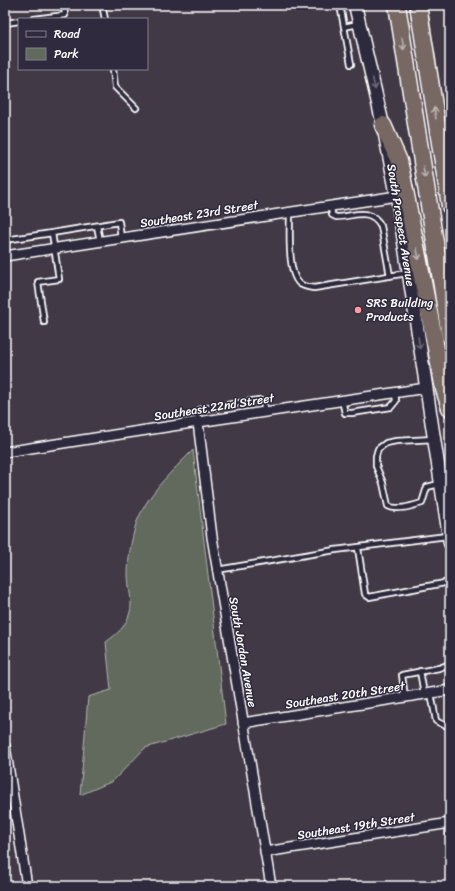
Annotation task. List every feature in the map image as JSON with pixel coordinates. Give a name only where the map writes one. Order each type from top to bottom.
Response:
[{"type":"highway","points":[[397,5],[450,336]]},
{"type":"highway","points":[[418,5],[450,206]]},
{"type":"highway","points":[[383,125],[399,161],[444,390],[450,408]]},
{"type":"main road","name":"South Prospect Avenue","points":[[355,5],[383,125],[397,196],[450,539]]},
{"type":"street","name":"Southeast 23rd Street","points":[[5,256],[330,205],[397,196]]},
{"type":"street","name":"Southeast 22nd Street","points":[[5,452],[426,388]]},
{"type":"street","name":"South Jordan Avenue","points":[[198,422],[207,506],[217,570],[271,886]]},
{"type":"street","name":"Southeast 20th Street","points":[[243,723],[450,690]]},
{"type":"street","points":[[5,746],[27,886]]},
{"type":"street","name":"Southeast 19th Street","points":[[266,852],[449,824]]},
{"type":"lane","points":[[42,18],[65,15],[64,5]]},
{"type":"lane","points":[[102,5],[105,18]]},
{"type":"lane","points":[[340,5],[351,64]]},
{"type":"lane","points":[[5,16],[6,23],[18,21]]},
{"type":"lane","points":[[344,27],[360,24]]},
{"type":"lane","points":[[112,70],[115,87],[136,108]]},
{"type":"lane","points":[[330,205],[332,215],[336,217],[364,214],[372,215],[378,220],[381,226],[390,276]]},
{"type":"lane","points":[[290,212],[290,250],[293,269],[298,283],[303,286],[314,288],[409,272]]},
{"type":"lane","points":[[5,240],[119,222],[121,238]]},
{"type":"lane","points":[[97,226],[100,241]]},
{"type":"lane","points":[[44,322],[38,282],[59,279],[52,232]]},
{"type":"lane","points":[[342,400],[346,413],[375,410],[393,406],[396,402],[395,393]]},
{"type":"lane","points":[[198,422],[197,413],[201,409],[259,400],[263,402],[265,412]]},
{"type":"lane","points":[[434,439],[396,441],[386,444],[378,449],[376,466],[383,483],[388,506],[390,508],[396,509],[422,503],[426,487],[441,483]]},
{"type":"lane","points":[[217,570],[327,551],[450,539]]},
{"type":"lane","points":[[358,548],[365,594],[369,597],[450,582]]},
{"type":"lane","points":[[405,697],[402,674],[420,672],[450,664]]},
{"type":"lane","points":[[420,672],[436,721],[444,725],[450,725]]},
{"type":"lane","points":[[449,824],[450,838]]},
{"type":"green space","points":[[193,450],[226,724],[145,748],[113,781],[80,795],[88,697],[111,690],[106,642],[121,629],[126,622],[131,609],[128,579],[129,562],[131,543],[136,524],[146,503],[153,493],[168,475]]},
{"type":"place","name":"SRS Building Products","points":[[358,310]]}]
